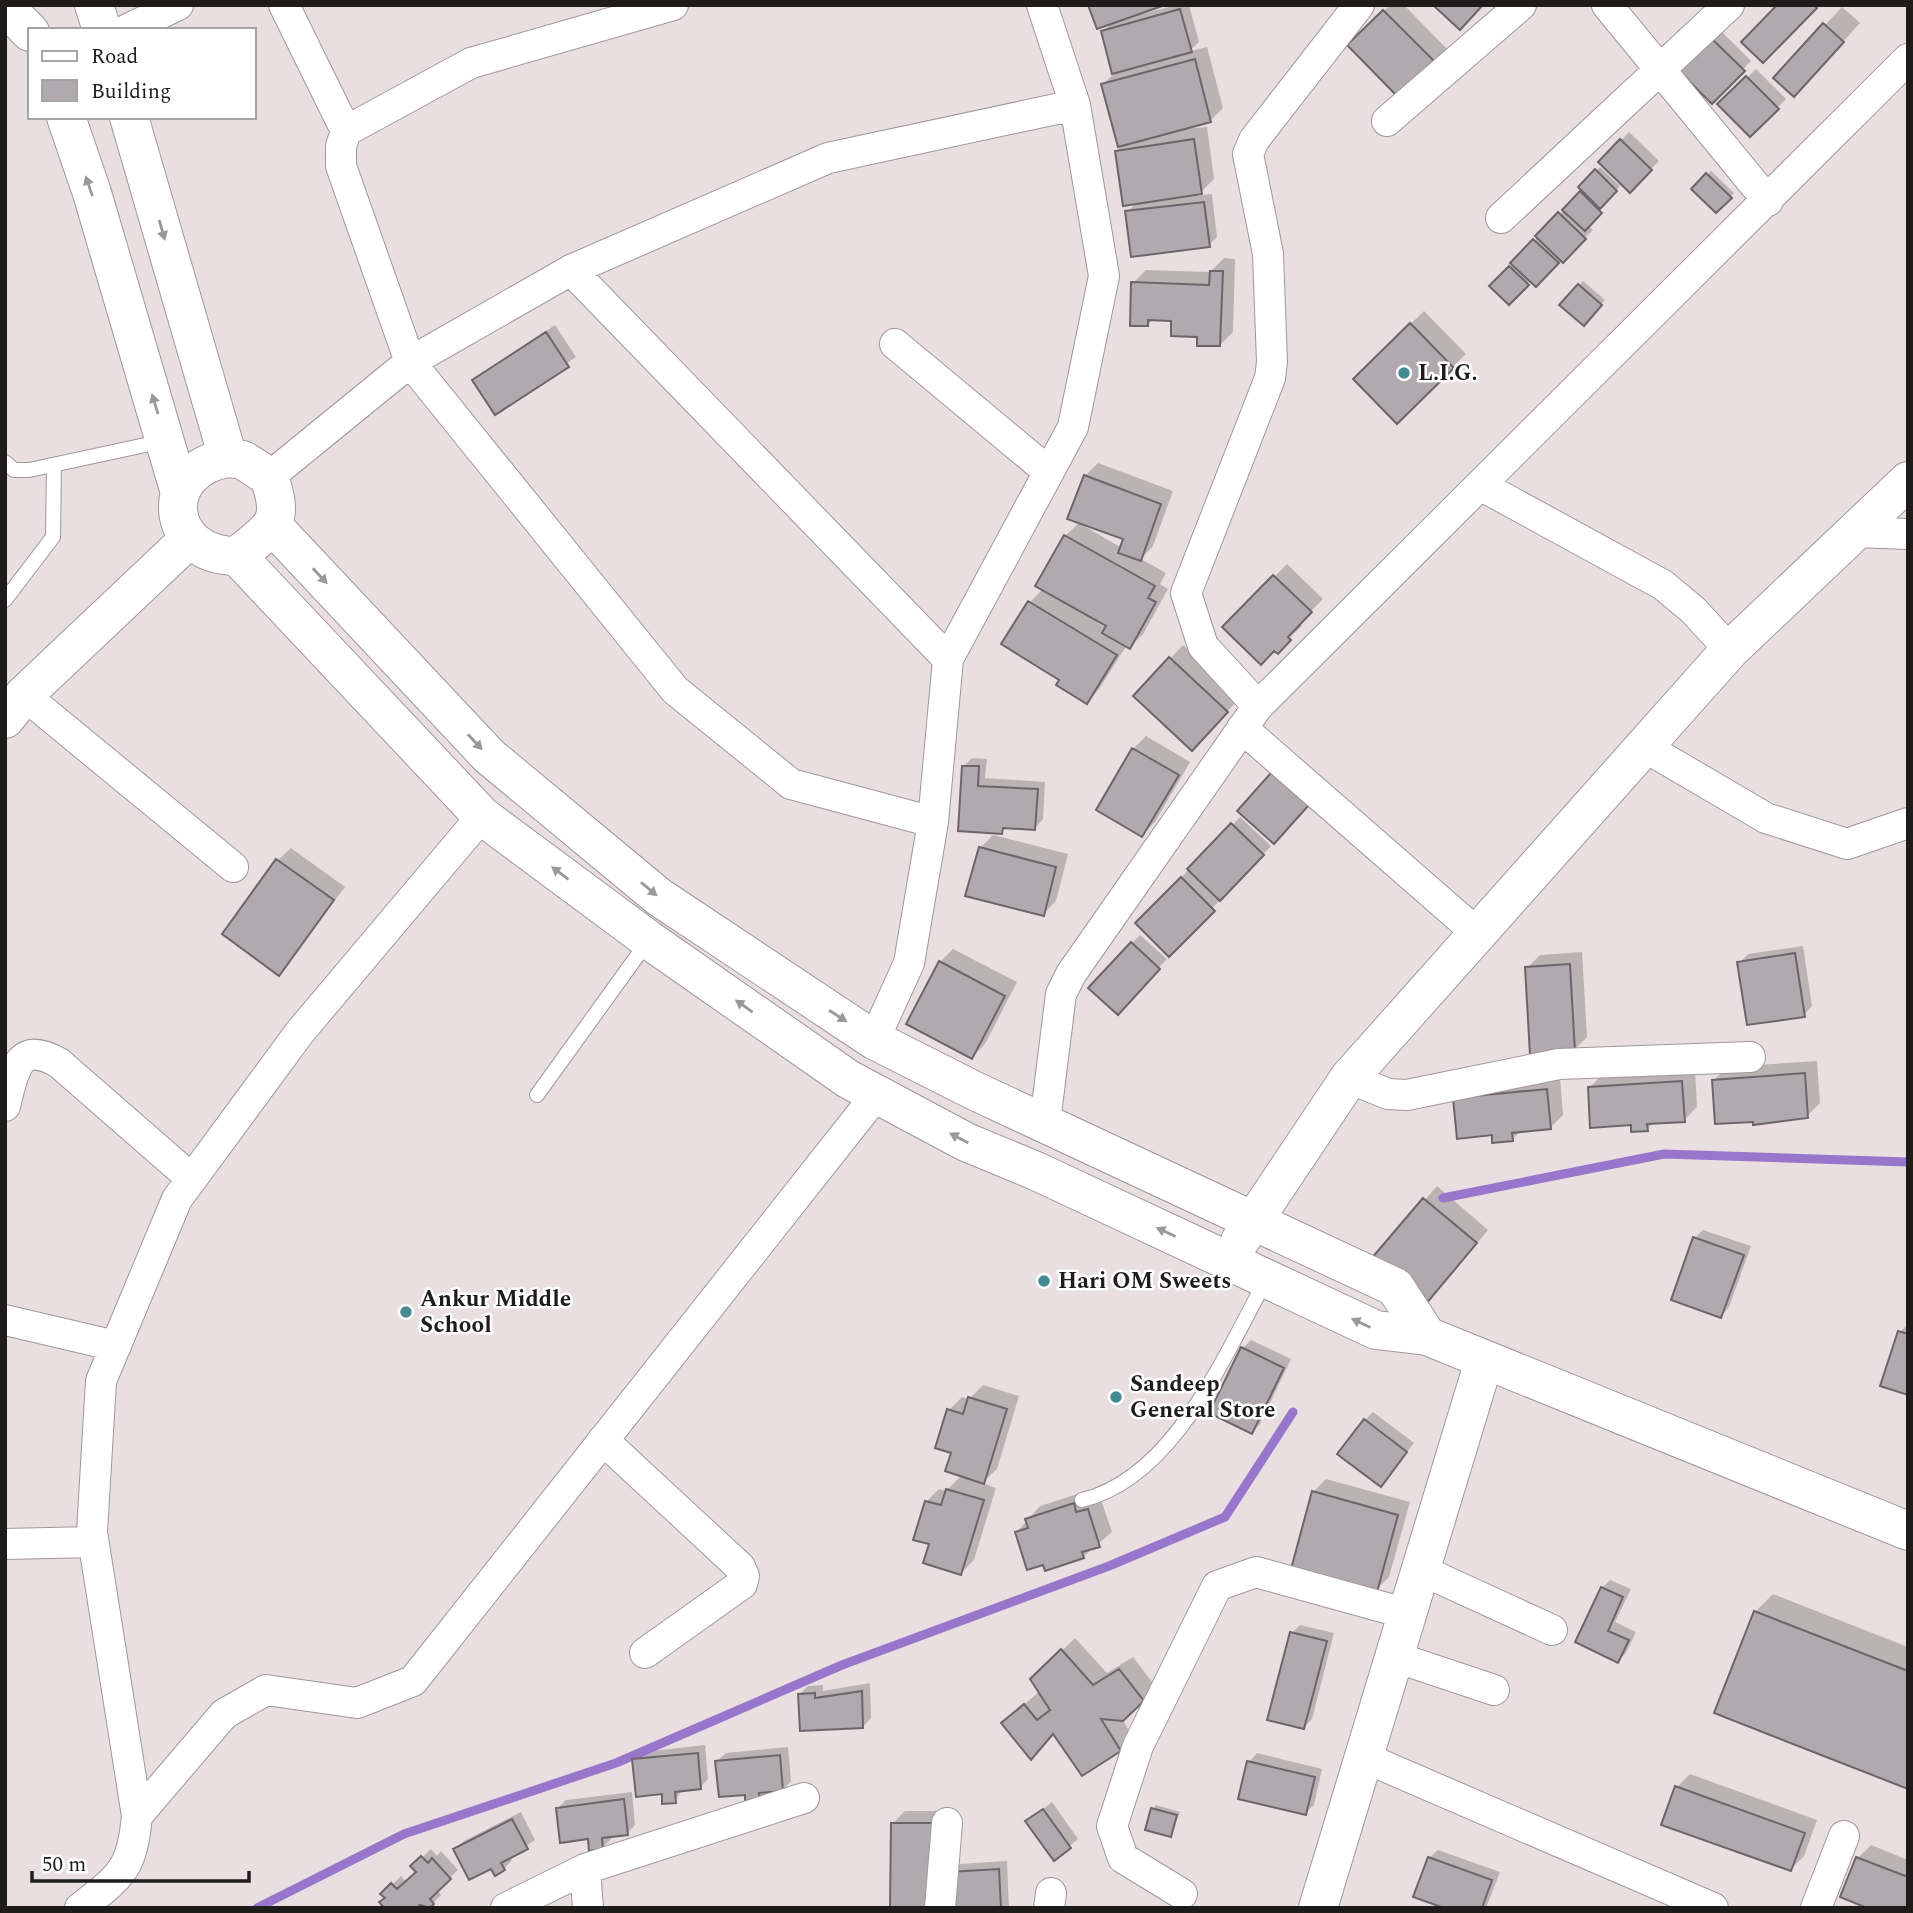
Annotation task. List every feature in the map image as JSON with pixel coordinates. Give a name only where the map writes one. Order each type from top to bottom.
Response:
[{"type":"street","points":[[26,5],[34,28]]},
{"type":"street","points":[[104,17],[178,5]]},
{"type":"street","points":[[284,5],[346,131]]},
{"type":"street","points":[[673,5],[471,63],[346,131],[341,146],[341,166],[410,362],[675,690],[791,783],[933,822]]},
{"type":"street","points":[[874,1040],[909,963],[933,822],[948,659],[1073,426],[1104,276],[1075,105],[1042,5]]},
{"type":"street","points":[[1359,5],[1254,140],[1248,154],[1268,254],[1272,362],[1270,378],[1186,593],[1203,646],[1250,717],[1477,933]]},
{"type":"street","points":[[1387,121],[1521,5]]},
{"type":"street","points":[[1607,5],[1768,201]]},
{"type":"street","points":[[1502,218],[1729,5]]},
{"type":"street","points":[[5,6],[28,30]]},
{"type":"street","points":[[1045,1122],[1061,994],[1070,974],[1250,717],[1908,59]]},
{"type":"street","points":[[269,477],[410,362],[571,270],[828,158],[1075,105]]},
{"type":"street","points":[[67,119],[96,206],[166,441],[180,493],[178,509],[181,524],[189,539],[202,550],[218,556],[237,556],[274,526],[277,509],[269,477],[243,460],[212,460],[198,468],[180,493]]},
{"type":"street","points":[[130,119],[228,458]]},
{"type":"street","points":[[571,270],[948,659]]},
{"type":"street","points":[[895,344],[1049,472]]},
{"type":"street","points":[[1227,1261],[1349,1078],[1730,650],[1908,481]]},
{"type":"street","points":[[1480,485],[1663,585],[1693,610],[1730,650]]},
{"type":"street","points":[[274,526],[489,757],[659,897],[874,1040],[1395,1287],[1427,1336]]},
{"type":"street","points":[[1857,532],[1908,534]]},
{"type":"street","points":[[189,539],[15,707],[233,867]]},
{"type":"street","points":[[237,556],[482,816],[649,940],[848,1079],[967,1142],[1376,1330],[1427,1336],[1908,1531]]},
{"type":"street","points":[[1643,746],[1766,818],[1847,844],[1908,823]]},
{"type":"street","points":[[80,1908],[120,1877],[134,1848],[137,1816],[93,1542],[101,1381],[177,1199],[300,1032],[482,816]]},
{"type":"street","points":[[5,1106],[15,1069],[28,1055],[41,1053],[59,1063],[192,1179]]},
{"type":"street","points":[[1349,1078],[1388,1094],[1407,1095],[1559,1064],[1751,1057]]},
{"type":"street","points":[[137,1816],[224,1714],[266,1690],[356,1703],[413,1681],[877,1094]]},
{"type":"street","points":[[5,1320],[116,1346]]},
{"type":"street","points":[[1318,1908],[1484,1361]]},
{"type":"street","points":[[603,1440],[740,1567],[744,1576],[742,1584],[645,1653]]},
{"type":"street","points":[[5,1544],[93,1542]]},
{"type":"street","points":[[1421,1570],[1552,1630]]},
{"type":"street","points":[[1182,1894],[1123,1858],[1112,1826],[1138,1746],[1217,1586],[1256,1572],[1408,1614]]},
{"type":"street","points":[[1395,1657],[1494,1690]]},
{"type":"street","points":[[1363,1757],[1713,1908]]},
{"type":"street","points":[[506,1908],[585,1869],[804,1797]]},
{"type":"street","points":[[940,1908],[947,1823]]},
{"type":"street","points":[[1816,1908],[1844,1836]]},
{"type":"street","points":[[585,1869],[588,1908]]},
{"type":"lane","points":[[5,462],[14,470],[21,470],[166,441]]},
{"type":"lane","points":[[5,600],[52,537],[54,465]]},
{"type":"lane","points":[[537,1095],[649,940]]},
{"type":"lane","points":[[1082,1500],[1104,1495],[1141,1468],[1171,1440],[1194,1409],[1266,1279]]},
{"type":"building","points":[[1088,5],[1165,5],[1097,29]]},
{"type":"building","points":[[1433,5],[1483,5],[1460,30]]},
{"type":"building","points":[[1777,5],[1813,5],[1817,8],[1763,63],[1741,42]]},
{"type":"building","points":[[1180,9],[1192,52],[1112,74],[1101,31]]},
{"type":"building","points":[[1383,10],[1436,63],[1400,99],[1347,45]]},
{"type":"building","points":[[1823,23],[1844,42],[1794,97],[1773,78]]},
{"type":"building","points":[[1709,36],[1745,71],[1712,104],[1677,69]]},
{"type":"building","points":[[1195,59],[1211,122],[1118,147],[1101,84]]},
{"type":"building","points":[[1746,76],[1779,109],[1750,137],[1717,104]]},
{"type":"building","points":[[1194,139],[1202,194],[1123,206],[1115,151]]},
{"type":"building","points":[[1620,139],[1652,170],[1630,193],[1598,162]]},
{"type":"building","points":[[1595,169],[1617,191],[1600,209],[1578,187]]},
{"type":"building","points":[[1706,173],[1732,198],[1716,213],[1691,189]]},
{"type":"building","points":[[1580,191],[1602,213],[1585,231],[1562,210]]},
{"type":"building","points":[[1204,202],[1210,247],[1131,257],[1125,211]]},
{"type":"building","points":[[1558,212],[1586,239],[1563,263],[1535,236]]},
{"type":"building","points":[[1533,239],[1559,263],[1536,287],[1510,263]]},
{"type":"building","points":[[1509,266],[1529,285],[1509,305],[1489,286]]},
{"type":"building","points":[[1210,271],[1223,271],[1220,346],[1197,346],[1197,337],[1171,336],[1171,321],[1148,320],[1148,326],[1130,326],[1131,282],[1209,285]]},
{"type":"building","points":[[1578,284],[1602,305],[1584,326],[1559,305]]},
{"type":"building","name":"L.I.G.","points":[[1410,323],[1454,368],[1397,424],[1353,379]]},
{"type":"building","points":[[546,332],[569,367],[495,415],[472,380]]},
{"type":"building","points":[[1084,475],[1161,504],[1141,561],[1118,553],[1123,539],[1067,519]]},
{"type":"building","points":[[1064,535],[1155,586],[1148,598],[1156,602],[1130,649],[1102,633],[1106,626],[1035,586]]},
{"type":"building","points":[[1273,575],[1312,612],[1288,637],[1291,640],[1278,654],[1274,651],[1261,665],[1222,627]]},
{"type":"building","points":[[1028,601],[1117,655],[1087,704],[1056,685],[1059,680],[1001,644]]},
{"type":"building","points":[[1169,657],[1228,712],[1192,751],[1133,696]]},
{"type":"building","points":[[1132,748],[1179,775],[1142,837],[1096,810]]},
{"type":"building","points":[[1279,764],[1316,797],[1274,844],[1237,811]]},
{"type":"building","points":[[962,766],[979,766],[978,786],[1038,789],[1035,830],[1003,828],[1002,834],[958,831]]},
{"type":"building","points":[[1231,823],[1264,855],[1220,901],[1187,869]]},
{"type":"building","points":[[979,847],[1056,867],[1044,916],[965,896]]},
{"type":"building","points":[[276,859],[334,900],[279,976],[222,934]]},
{"type":"building","points":[[1181,877],[1215,911],[1169,957],[1135,923]]},
{"type":"building","points":[[1131,942],[1160,969],[1118,1015],[1088,988]]},
{"type":"building","points":[[1795,953],[1805,1017],[1747,1025],[1737,962]]},
{"type":"building","points":[[939,961],[1005,996],[972,1059],[906,1024]]},
{"type":"building","points":[[1570,964],[1575,1052],[1530,1055],[1525,967]]},
{"type":"building","points":[[1805,1073],[1808,1118],[1753,1125],[1753,1122],[1715,1124],[1712,1080]]},
{"type":"building","points":[[1682,1081],[1685,1122],[1647,1124],[1648,1131],[1631,1132],[1631,1125],[1590,1128],[1588,1087]]},
{"type":"building","points":[[1547,1089],[1551,1129],[1512,1133],[1513,1141],[1492,1143],[1492,1135],[1457,1139],[1453,1098]]},
{"type":"building","points":[[1423,1198],[1477,1243],[1425,1305],[1371,1259]]},
{"type":"building","points":[[1693,1237],[1744,1255],[1721,1318],[1671,1300]]},
{"type":"building","points":[[1898,1331],[1908,1334],[1908,1395],[1880,1386]]},
{"type":"building","points":[[1241,1347],[1284,1368],[1252,1434],[1209,1413]]},
{"type":"building","points":[[968,1397],[1007,1409],[984,1484],[945,1471],[951,1453],[935,1448],[947,1409],[963,1414]]},
{"type":"building","points":[[1364,1419],[1407,1452],[1381,1487],[1337,1454]]},
{"type":"building","points":[[946,1489],[984,1500],[961,1575],[923,1563],[929,1544],[913,1540],[925,1501],[941,1505]]},
{"type":"building","points":[[1312,1491],[1398,1515],[1377,1592],[1291,1569]]},
{"type":"building","points":[[1074,1503],[1076,1512],[1088,1509],[1100,1547],[1082,1552],[1084,1558],[1045,1571],[1043,1565],[1027,1570],[1015,1532],[1028,1528],[1025,1519]]},
{"type":"building","points":[[1601,1587],[1623,1597],[1608,1631],[1629,1640],[1618,1663],[1575,1642]]},
{"type":"building","points":[[1754,1611],[1908,1671],[1908,1789],[1714,1713]]},
{"type":"building","points":[[1290,1632],[1327,1641],[1304,1729],[1267,1720]]},
{"type":"building","points":[[1061,1649],[1093,1685],[1119,1669],[1144,1701],[1123,1721],[1101,1719],[1121,1751],[1082,1776],[1053,1734],[1031,1760],[1001,1723],[1024,1704],[1037,1720],[1050,1710],[1030,1679]]},
{"type":"building","points":[[862,1691],[863,1728],[800,1731],[798,1694],[815,1693],[815,1698]]},
{"type":"building","points":[[698,1753],[701,1789],[675,1792],[676,1803],[662,1804],[662,1794],[636,1797],[632,1759]]},
{"type":"building","points":[[780,1755],[783,1791],[759,1793],[760,1802],[745,1803],[745,1795],[719,1797],[715,1761]]},
{"type":"building","points":[[1247,1761],[1315,1777],[1306,1815],[1238,1799]]},
{"type":"building","points":[[1675,1786],[1805,1833],[1791,1871],[1661,1825]]},
{"type":"building","points":[[624,1799],[628,1835],[602,1838],[603,1849],[589,1851],[588,1839],[560,1843],[556,1808]]},
{"type":"building","points":[[1151,1808],[1177,1815],[1171,1837],[1145,1830]]},
{"type":"building","points":[[1043,1809],[1071,1848],[1054,1861],[1025,1821]]},
{"type":"building","points":[[512,1819],[528,1849],[501,1863],[505,1870],[495,1876],[491,1869],[469,1880],[453,1849]]},
{"type":"building","points":[[891,1823],[933,1823],[932,1908],[890,1908]]},
{"type":"building","points":[[421,1856],[428,1863],[432,1858],[451,1879],[430,1899],[434,1904],[430,1908],[420,1905],[417,1908],[384,1908],[379,1902],[385,1898],[380,1894],[391,1883],[397,1889],[416,1872],[410,1866]]},
{"type":"building","points":[[1428,1857],[1492,1880],[1482,1908],[1444,1908],[1413,1897]]},
{"type":"building","points":[[1856,1857],[1908,1877],[1908,1908],[1867,1908],[1840,1897]]},
{"type":"building","points":[[999,1869],[1001,1908],[951,1908],[949,1872]]},
{"type":"waterway","points":[[1443,1198],[1664,1154],[1908,1162]]},
{"type":"waterway","points":[[257,1908],[404,1834],[616,1763],[842,1665],[1109,1566],[1225,1517],[1293,1412]]},
{"type":"place","name":"L.I.G.","points":[[1404,373]]},
{"type":"place","name":"Hari OM Sweets","points":[[1044,1281]]},
{"type":"place","name":"Ankur Middle School","points":[[406,1312]]},
{"type":"place","name":"Sandeep General Store","points":[[1116,1397]]}]
